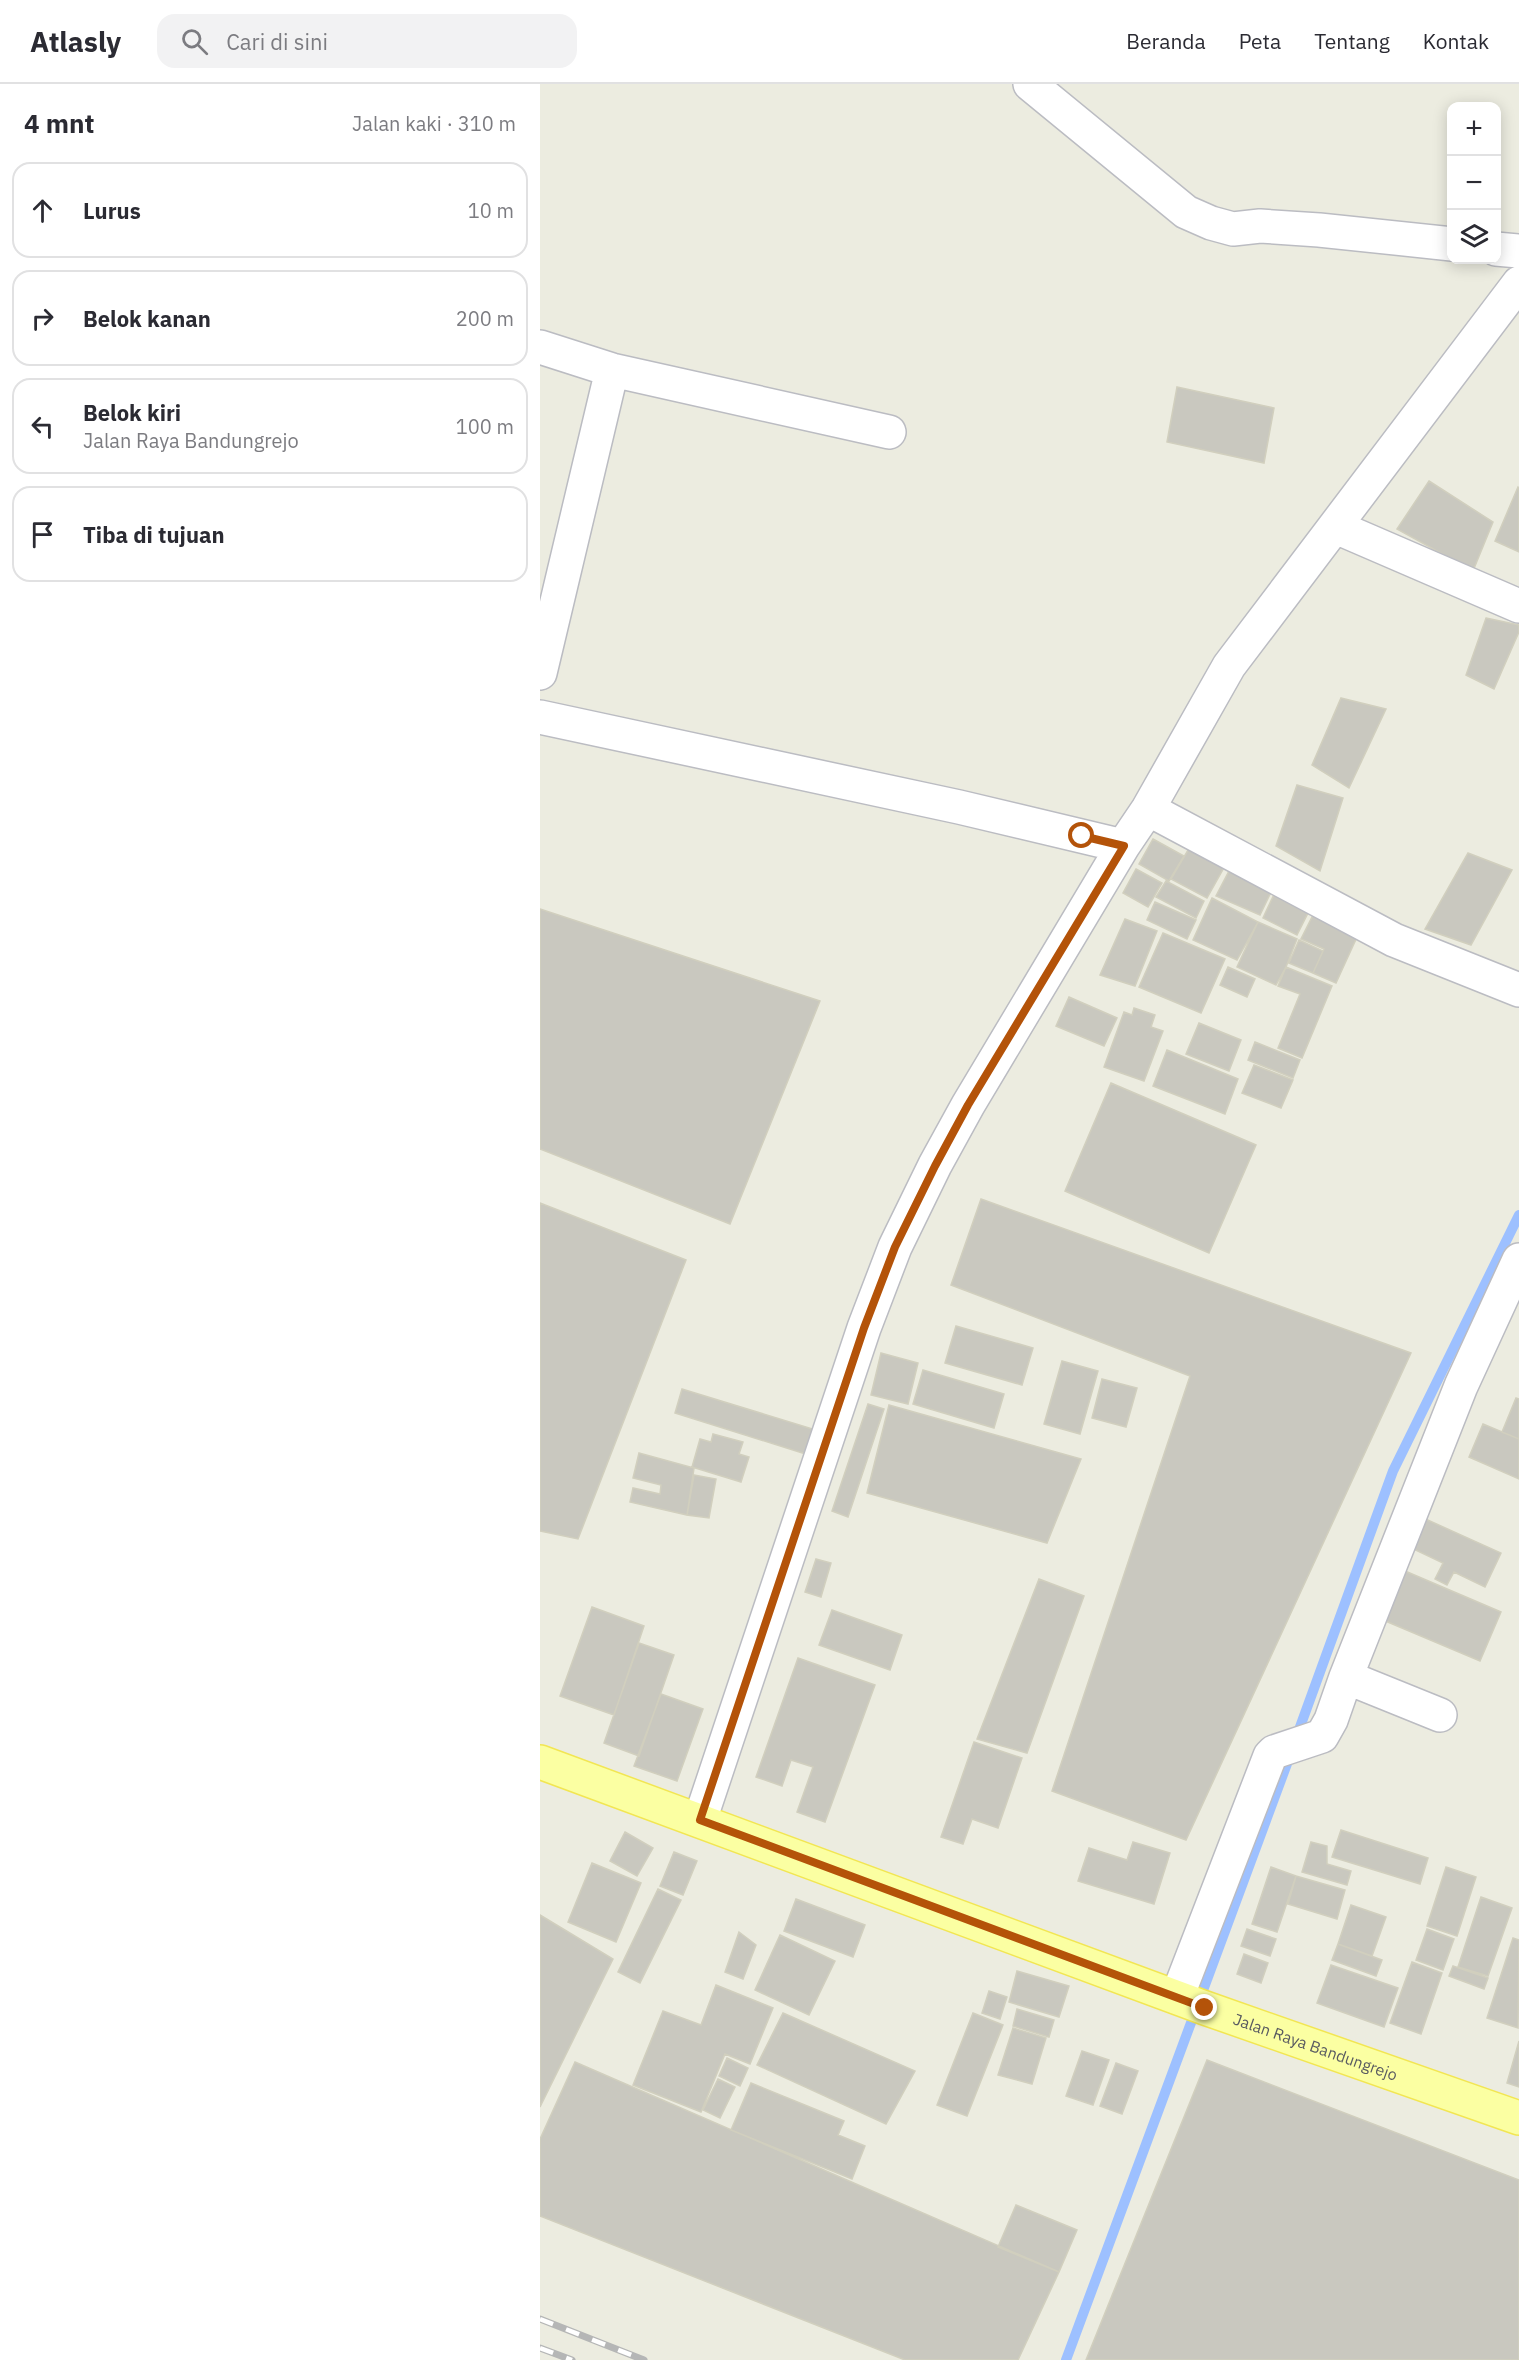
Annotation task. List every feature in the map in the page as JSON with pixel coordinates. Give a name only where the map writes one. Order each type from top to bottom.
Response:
[{"type":"main road","name":"Jalan Raya Bandungrejo","points":[[540,1762],[1188,2001],[1519,2118]]},
{"type":"street","points":[[1030,84],[1186,212],[1211,223],[1233,229],[1260,226],[1447,243]]},
{"type":"street","points":[[1501,249],[1519,251]]},
{"type":"street","points":[[700,1820],[864,1328],[895,1247],[935,1166],[968,1105],[1148,809],[1228,666],[1336,527],[1519,283]]},
{"type":"street","points":[[540,347],[612,370],[889,432]]},
{"type":"street","points":[[540,673],[612,370]]},
{"type":"street","points":[[1336,527],[1519,606]]},
{"type":"street","points":[[540,717],[948,804],[1124,846]]},
{"type":"street","points":[[1148,809],[1394,940],[1474,970],[1519,990]]},
{"type":"street","points":[[1188,2001],[1270,1756],[1274,1752],[1322,1736],[1331,1720],[1461,1386],[1519,1260]]},
{"type":"street","points":[[1346,1677],[1440,1715]]},
{"type":"building","points":[[1177,387],[1274,408],[1264,463],[1167,442]]},
{"type":"building","points":[[1429,481],[1493,522],[1473,571],[1397,529]]},
{"type":"building","points":[[1519,488],[1519,552],[1495,541]]},
{"type":"building","points":[[1486,618],[1519,625],[1519,632],[1494,689],[1466,675]]},
{"type":"building","points":[[1341,698],[1386,709],[1349,788],[1312,765]]},
{"type":"building","points":[[1297,785],[1343,798],[1320,871],[1276,846]]},
{"type":"building","points":[[1153,839],[1184,856],[1169,881],[1139,864]]},
{"type":"building","points":[[1191,845],[1226,864],[1207,898],[1171,879]]},
{"type":"building","points":[[1468,853],[1512,870],[1471,945],[1425,929]]},
{"type":"building","points":[[1136,869],[1162,883],[1148,907],[1123,893]]},
{"type":"building","points":[[1229,871],[1272,890],[1260,915],[1216,896]]},
{"type":"building","points":[[1166,881],[1204,901],[1196,918],[1156,897]]},
{"type":"building","points":[[1276,890],[1311,907],[1297,935],[1263,918]]},
{"type":"building","points":[[1212,898],[1258,922],[1237,960],[1193,940]]},
{"type":"building","points":[[1155,902],[1196,920],[1187,939],[1147,920]]},
{"type":"building","points":[[540,909],[820,1001],[730,1224],[540,1149]]},
{"type":"building","points":[[1313,915],[1358,935],[1336,983],[1313,973],[1324,949],[1301,939]]},
{"type":"building","points":[[1125,919],[1157,931],[1135,986],[1100,975]]},
{"type":"building","points":[[1258,922],[1297,939],[1276,985],[1237,967]]},
{"type":"building","points":[[1163,933],[1225,959],[1201,1013],[1139,987]]},
{"type":"building","points":[[1299,940],[1323,951],[1313,973],[1289,963]]},
{"type":"building","points":[[1228,967],[1255,979],[1247,997],[1220,985]]},
{"type":"building","points":[[1286,967],[1332,986],[1302,1058],[1278,1048],[1300,994],[1278,986]]},
{"type":"building","points":[[1069,997],[1117,1018],[1104,1046],[1056,1026]]},
{"type":"building","points":[[1134,1008],[1155,1015],[1151,1027],[1163,1031],[1144,1081],[1104,1067],[1124,1012],[1132,1015]]},
{"type":"building","points":[[1199,1023],[1241,1040],[1229,1071],[1186,1054]]},
{"type":"building","points":[[1255,1042],[1300,1060],[1293,1078],[1248,1060]]},
{"type":"building","points":[[1167,1050],[1238,1079],[1225,1114],[1153,1086]]},
{"type":"building","points":[[1254,1065],[1293,1080],[1281,1108],[1242,1093]]},
{"type":"building","points":[[1111,1083],[1256,1145],[1209,1253],[1065,1191]]},
{"type":"building","points":[[981,1199],[1411,1353],[1186,1840],[1052,1791],[1190,1376],[951,1285]]},
{"type":"building","points":[[540,1203],[686,1260],[578,1539],[540,1531]]},
{"type":"building","points":[[956,1326],[1033,1348],[1022,1385],[945,1363]]},
{"type":"building","points":[[881,1353],[918,1363],[908,1404],[871,1395]]},
{"type":"building","points":[[1062,1361],[1098,1371],[1080,1434],[1044,1424]]},
{"type":"building","points":[[923,1370],[1004,1394],[994,1428],[913,1404]]},
{"type":"building","points":[[1102,1379],[1137,1388],[1126,1427],[1092,1418]]},
{"type":"building","points":[[682,1389],[819,1431],[812,1456],[675,1413]]},
{"type":"building","points":[[1516,1398],[1519,1399],[1519,1439],[1502,1432]]},
{"type":"building","points":[[868,1404],[884,1409],[848,1517],[832,1511]]},
{"type":"building","points":[[889,1405],[1081,1459],[1047,1543],[867,1493]]},
{"type":"building","points":[[1483,1424],[1519,1439],[1519,1479],[1469,1457]]},
{"type":"building","points":[[713,1434],[743,1442],[739,1454],[749,1457],[741,1482],[692,1467],[700,1439],[711,1442]]},
{"type":"building","points":[[639,1453],[694,1468],[687,1515],[630,1502],[633,1488],[660,1494],[661,1485],[633,1478]]},
{"type":"building","points":[[694,1475],[716,1479],[709,1518],[687,1515]]},
{"type":"building","points":[[1421,1517],[1501,1553],[1485,1587],[1454,1572],[1447,1585],[1435,1579],[1443,1563],[1407,1546]]},
{"type":"building","points":[[816,1559],[831,1563],[821,1597],[805,1592]]},
{"type":"building","points":[[1398,1568],[1501,1612],[1480,1661],[1376,1617]]},
{"type":"building","points":[[1039,1579],[1084,1596],[1027,1753],[977,1739]]},
{"type":"building","points":[[592,1607],[644,1626],[614,1715],[560,1696]]},
{"type":"building","points":[[832,1610],[902,1635],[890,1670],[819,1645]]},
{"type":"building","points":[[639,1643],[674,1655],[639,1756],[604,1743]]},
{"type":"building","points":[[798,1658],[875,1685],[825,1822],[797,1812],[813,1767],[791,1760],[782,1786],[756,1777]]},
{"type":"building","points":[[661,1694],[703,1709],[677,1781],[634,1766]]},
{"type":"building","points":[[974,1742],[1022,1758],[998,1828],[972,1819],[963,1844],[941,1837]]},
{"type":"building","points":[[1341,1830],[1428,1858],[1420,1884],[1332,1857]]},
{"type":"building","points":[[625,1832],[653,1848],[637,1876],[610,1861]]},
{"type":"building","points":[[1133,1842],[1170,1853],[1154,1904],[1078,1881],[1089,1848],[1127,1860]]},
{"type":"building","points":[[1311,1842],[1327,1846],[1327,1864],[1351,1871],[1347,1885],[1302,1872]]},
{"type":"building","points":[[674,1852],[697,1861],[683,1895],[660,1886]]},
{"type":"building","points":[[592,1863],[641,1883],[616,1942],[568,1922]]},
{"type":"building","points":[[1271,1867],[1296,1876],[1277,1932],[1252,1924]]},
{"type":"building","points":[[1446,1867],[1476,1877],[1457,1936],[1427,1926]]},
{"type":"building","points":[[1296,1876],[1345,1890],[1337,1919],[1288,1904]]},
{"type":"building","points":[[658,1889],[681,1900],[640,1983],[618,1972]]},
{"type":"building","points":[[1481,1897],[1512,1908],[1488,1976],[1458,1967]]},
{"type":"building","points":[[796,1899],[865,1925],[853,1957],[784,1931]]},
{"type":"building","points":[[1351,1905],[1386,1917],[1372,1956],[1338,1944]]},
{"type":"building","points":[[540,1915],[613,1959],[540,2107]]},
{"type":"building","points":[[1247,1929],[1276,1939],[1270,1956],[1241,1946]]},
{"type":"building","points":[[1427,1929],[1454,1939],[1443,1970],[1416,1960]]},
{"type":"building","points":[[739,1932],[756,1945],[743,1979],[725,1972]]},
{"type":"building","points":[[780,1935],[835,1961],[809,2015],[755,1990]]},
{"type":"building","points":[[1513,1938],[1519,1940],[1518,2028],[1487,2018]]},
{"type":"building","points":[[1338,1944],[1382,1960],[1376,1976],[1332,1960]]},
{"type":"building","points":[[1244,1954],[1268,1963],[1261,1983],[1237,1974]]},
{"type":"building","points":[[1412,1962],[1442,1973],[1421,2034],[1390,2023]]},
{"type":"building","points":[[1331,1965],[1398,1988],[1384,2027],[1317,2003]]},
{"type":"building","points":[[1453,1966],[1488,1978],[1484,1989],[1449,1976]]},
{"type":"building","points":[[1017,1971],[1069,1986],[1059,2017],[1009,2002]]},
{"type":"building","points":[[716,1985],[773,2008],[750,2064],[725,2054],[701,2112],[633,2085],[663,2011],[701,2025]]},
{"type":"building","points":[[989,1991],[1007,1997],[1000,2019],[982,2013]]},
{"type":"building","points":[[1017,2009],[1054,2020],[1049,2037],[1013,2026]]},
{"type":"building","points":[[783,2013],[915,2071],[886,2124],[757,2065]]},
{"type":"building","points":[[973,2013],[1003,2025],[967,2116],[937,2105]]},
{"type":"building","points":[[1013,2028],[1046,2038],[1032,2084],[998,2075]]},
{"type":"building","points":[[1519,2041],[1519,2087],[1507,2083]]},
{"type":"building","points":[[1082,2051],[1109,2060],[1093,2105],[1066,2096]]},
{"type":"building","points":[[727,2058],[748,2068],[740,2086],[719,2076]]},
{"type":"building","points":[[1207,2060],[1519,2180],[1519,2360],[1086,2360]]},
{"type":"building","points":[[575,2062],[1059,2272],[1018,2360],[905,2360],[540,2216],[540,2139]]},
{"type":"building","points":[[1116,2063],[1138,2071],[1122,2114],[1100,2106]]},
{"type":"building","points":[[718,2079],[735,2087],[720,2118],[703,2110]]},
{"type":"building","points":[[751,2083],[844,2121],[838,2135],[865,2146],[852,2179],[731,2130]]},
{"type":"building","points":[[1016,2205],[1077,2230],[1059,2272],[998,2247]]},
{"type":"waterway","points":[[1296,1738],[1393,1471],[1519,1215]]},
{"type":"waterway","points":[[1066,2360],[1291,1753]]},
{"type":"railway","points":[[540,2319],[644,2360]]},
{"type":"railway","points":[[540,2348],[572,2360]]},
{"type":"route","points":[[1082,836],[1124,846],[968,1105],[895,1247],[864,1328],[700,1820],[1205,2008]]}]
